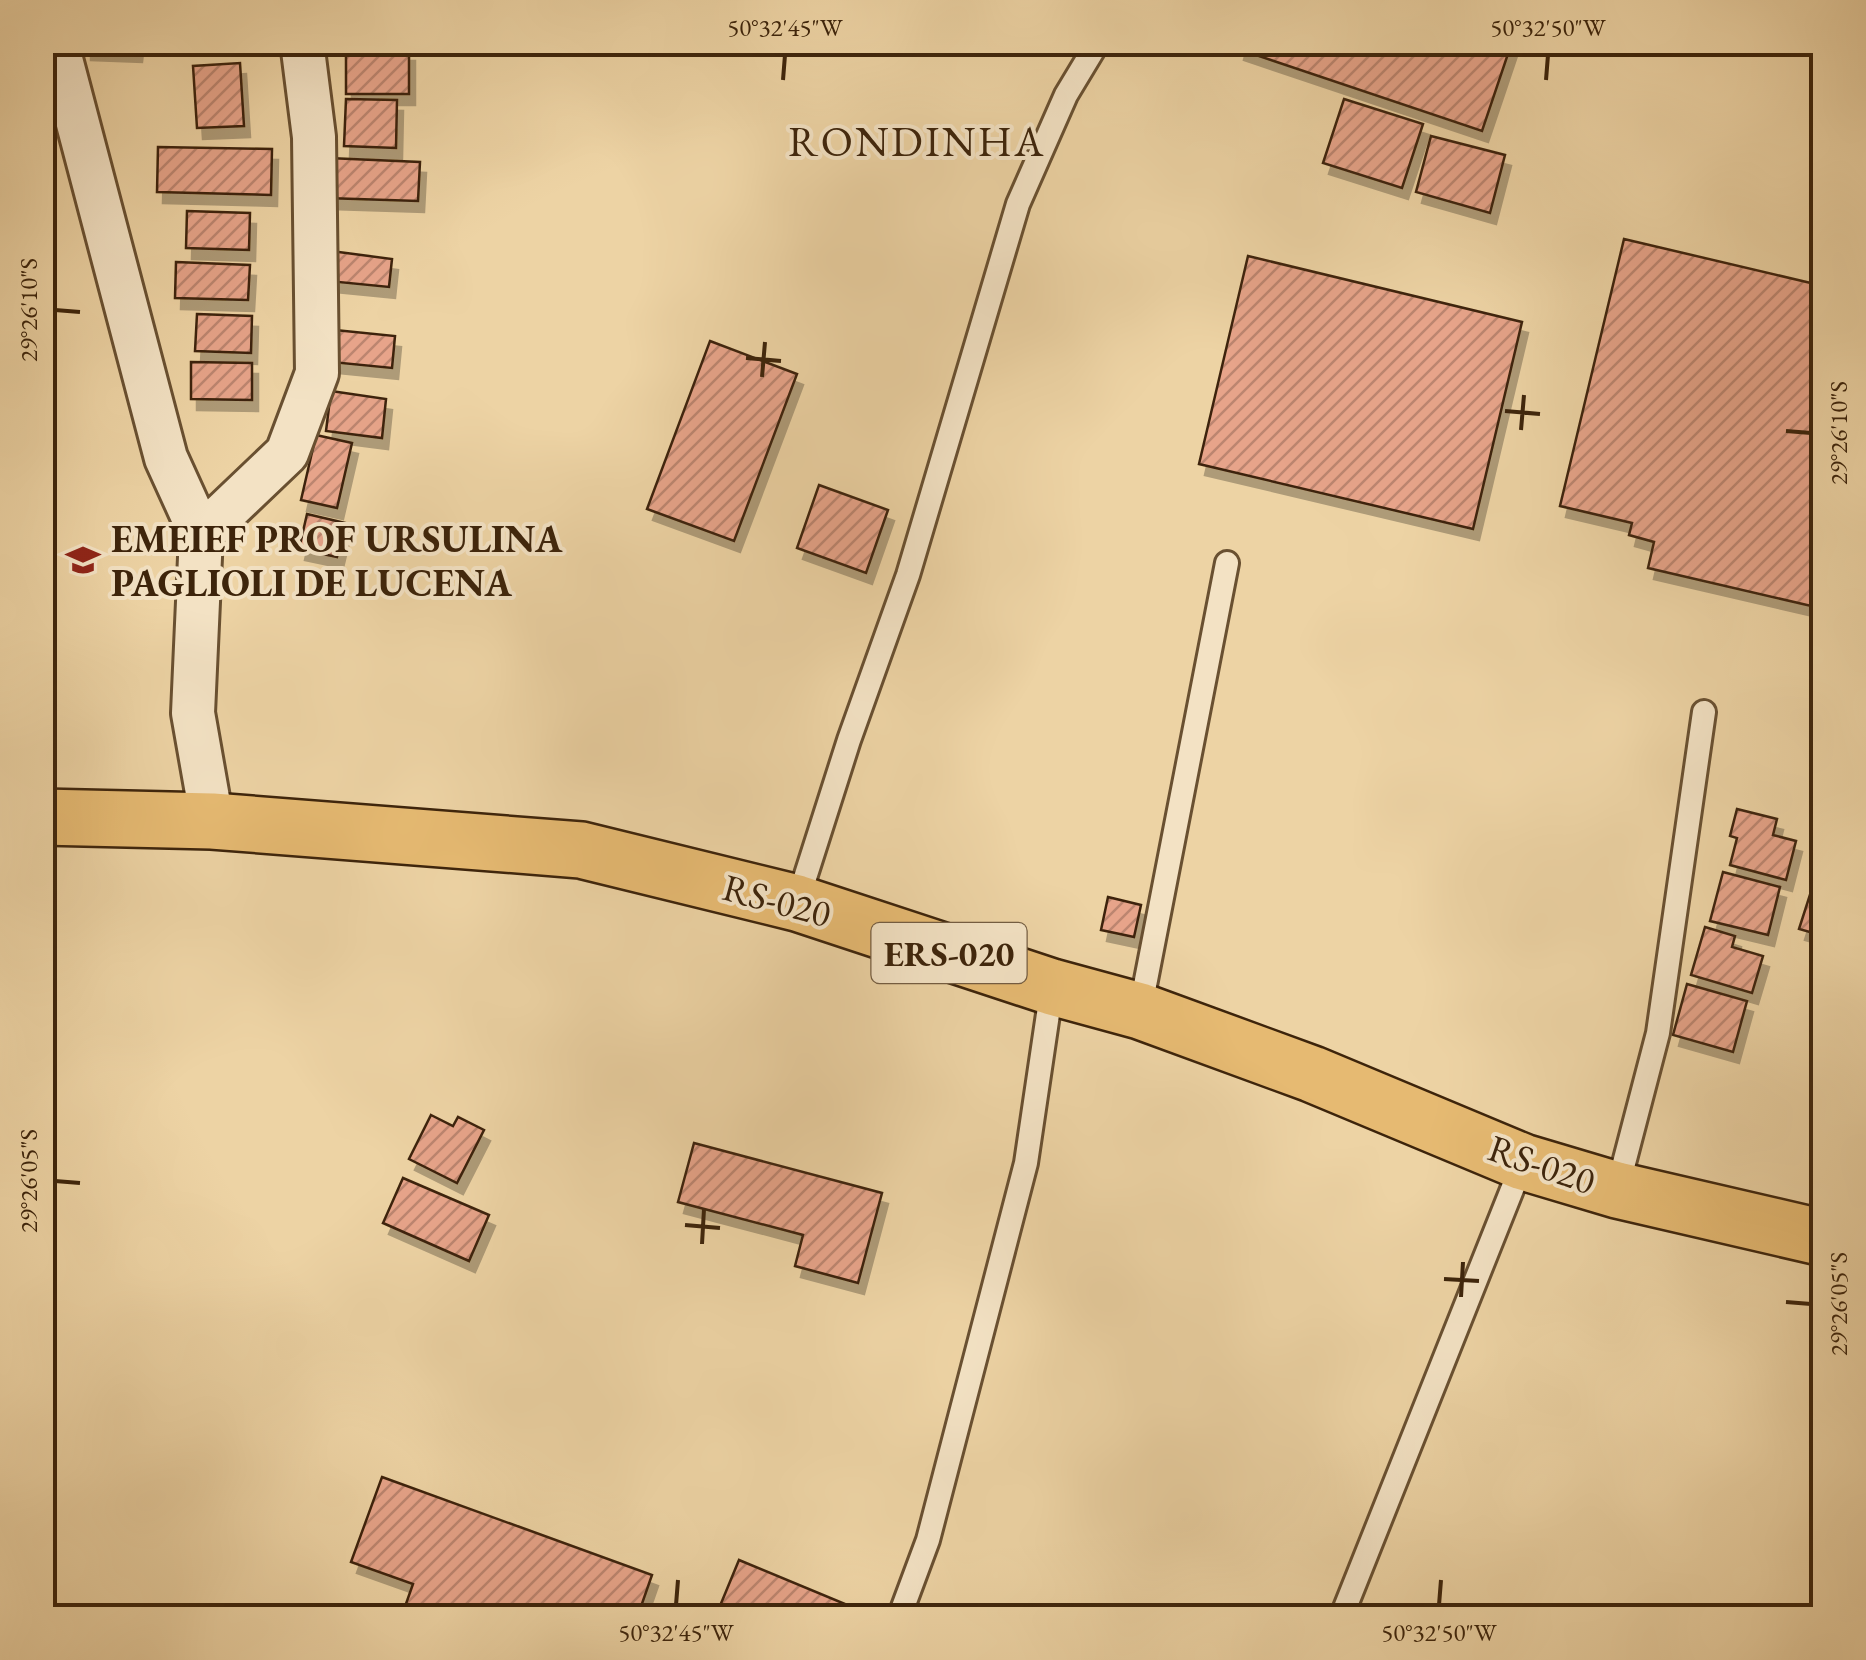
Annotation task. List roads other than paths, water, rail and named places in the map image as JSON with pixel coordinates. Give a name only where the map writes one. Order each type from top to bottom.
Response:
[{"type":"main road","name":"RS-020","points":[[42,817],[212,821],[581,850],[796,903],[1140,1012],[1312,1074],[1523,1162],[1617,1190],[1823,1234]]},
{"type":"street","points":[[59,42],[166,458],[201,535],[193,713],[212,821]]},
{"type":"street","points":[[201,535],[287,453],[317,374],[314,137],[302,42]]},
{"type":"lane","points":[[796,903],[908,575],[1018,204],[1066,95],[1098,42]]},
{"type":"lane","points":[[1140,1012],[1228,563]]},
{"type":"lane","points":[[1617,1190],[1658,1032],[1704,712]]},
{"type":"lane","points":[[899,1618],[928,1540],[1026,1163],[1052,987]]},
{"type":"lane","points":[[1341,1618],[1523,1162]]},
{"type":"place","name":"EMEIEF PROF URSULINA PAGLIOLI DE LUCENA","points":[[83,560]]},
{"type":"district","name":"RONDINHA","points":[[917,141]]}]
